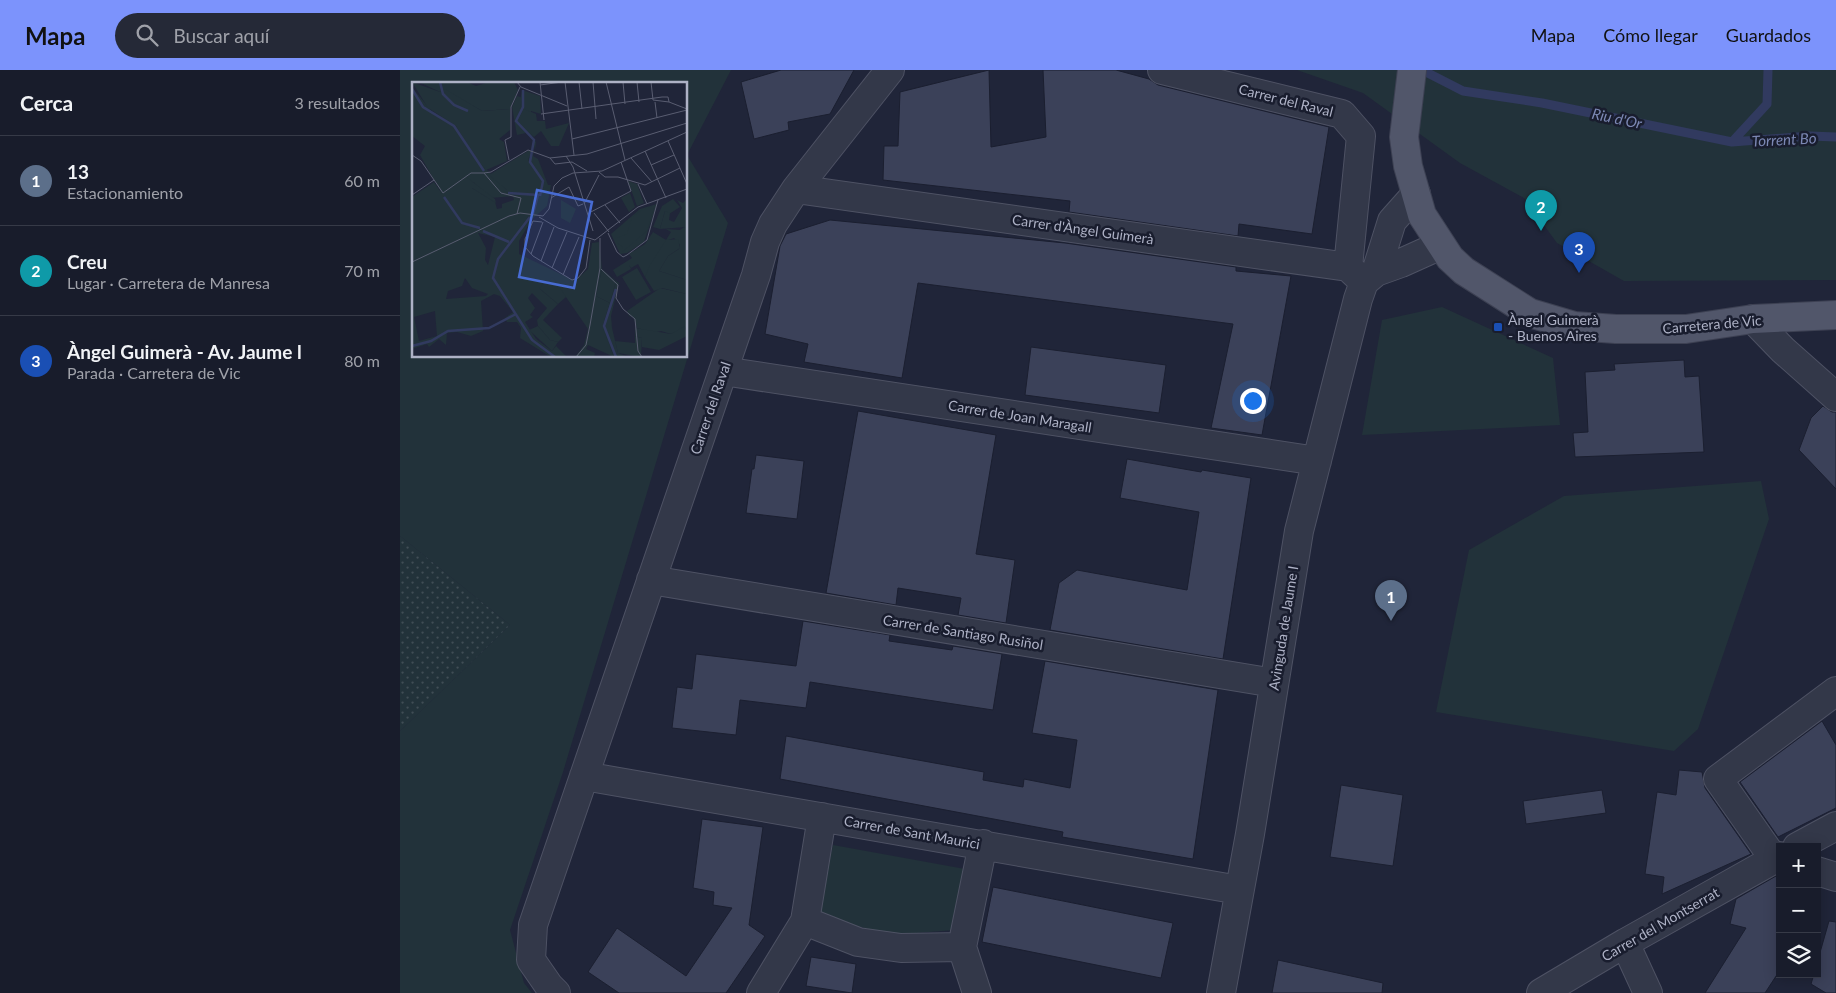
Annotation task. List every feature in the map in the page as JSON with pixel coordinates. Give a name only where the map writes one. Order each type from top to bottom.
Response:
[{"type":"main road","name":"Carretera de Vic","points":[[1412,70],[1404,137],[1408,166],[1422,215],[1450,258],[1464,271],[1530,313],[1574,326],[1686,329],[1754,320],[1836,315]]},
{"type":"street","name":"Carrer del Raval","points":[[556,993],[531,960],[533,925],[756,274],[765,242],[773,224],[796,189],[890,70]]},
{"type":"street","name":"Carrer del Raval","points":[[1162,70],[1342,114],[1361,136],[1363,273]]},
{"type":"street","name":"Carrer d'Àngel Guimerà","points":[[796,189],[1363,273]]},
{"type":"street","points":[[1363,273],[1392,221],[1416,194]]},
{"type":"street","points":[[1363,273],[1401,263],[1441,245]]},
{"type":"street","name":"Avinguda de Jaume I","points":[[1221,993],[1299,531],[1363,273]]},
{"type":"street","points":[[1754,320],[1783,350],[1834,389]]},
{"type":"street","name":"Carrer de Joan Maragall","points":[[723,371],[1317,461]]},
{"type":"street","name":"Carrer de Santiago Rusiñol","points":[[651,580],[1274,683]]},
{"type":"street","points":[[1776,848],[1718,779],[1836,691]]},
{"type":"street","name":"Carrer de Sant Maurici","points":[[584,776],[984,844],[1239,890]]},
{"type":"street","points":[[760,993],[805,921],[822,817]]},
{"type":"street","name":"Carrer del Montserrat","points":[[1806,843],[1836,826]]},
{"type":"street","points":[[977,993],[962,946],[984,844]]},
{"type":"street","name":"Carrer del Montserrat","points":[[1541,993],[1625,943],[1776,860]]},
{"type":"street","points":[[1821,872],[1836,877]]},
{"type":"street","points":[[805,921],[858,942],[901,948],[962,946]]},
{"type":"street","points":[[1625,943],[1648,993]]},
{"type":"shaded area","points":[[400,70],[731,70],[688,153],[688,82],[412,82],[412,358],[687,358],[563,772],[510,930],[524,983],[532,993],[400,993],[400,731],[510,625],[400,536]]},
{"type":"shaded area","points":[[1297,70],[1836,70],[1836,280],[1624,281],[1557,243],[1524,198],[1460,163],[1363,93]]},
{"type":"shaded area","points":[[688,157],[728,223],[688,356]]},
{"type":"shaded area","points":[[1442,307],[1553,358],[1560,425],[1362,435],[1382,320]]},
{"type":"shaded area","points":[[1761,481],[1769,519],[1698,729],[1674,751],[1436,712],[1469,550],[1564,496]]},
{"type":"shaded area","points":[[400,536],[510,625],[400,731]]},
{"type":"shaded area","points":[[833,845],[965,869],[955,930],[890,935],[817,915]]},
{"type":"building","points":[[781,70],[854,70],[830,114],[788,122],[789,130],[754,139],[741,82]]},
{"type":"building","points":[[989,70],[991,147],[1046,137],[1043,70],[1116,70],[1149,79],[1158,85],[1329,127],[1312,234],[1239,224],[1238,236],[1069,212],[1070,201],[883,180],[884,146],[898,146],[900,92]]},
{"type":"building","points":[[830,220],[1065,243],[1236,267],[1236,271],[1291,276],[1262,435],[1211,428],[1233,324],[918,283],[902,378],[804,362],[808,344],[765,334],[780,246],[786,234]]},
{"type":"building","points":[[1031,347],[1166,365],[1159,413],[1025,395]]},
{"type":"building","points":[[1684,360],[1685,377],[1699,376],[1704,452],[1575,457],[1573,433],[1588,432],[1585,372],[1615,370],[1614,364]]},
{"type":"building","points":[[1823,406],[1832,412],[1836,412],[1836,489],[1799,450],[1811,418]]},
{"type":"building","points":[[858,411],[996,435],[976,554],[1015,560],[1006,623],[958,615],[961,598],[898,588],[896,605],[826,593]]},
{"type":"building","points":[[756,455],[804,461],[797,519],[746,513],[752,469],[754,469]]},
{"type":"building","points":[[1127,459],[1201,472],[1202,470],[1251,478],[1223,659],[1050,630],[1059,583],[1077,570],[1187,590],[1199,512],[1120,498]]},
{"type":"building","points":[[803,621],[890,635],[889,641],[952,650],[953,646],[1002,654],[993,710],[810,682],[806,708],[740,700],[736,735],[672,728],[677,687],[692,689],[696,654],[796,666]]},
{"type":"building","points":[[1045,661],[1218,690],[1193,859],[1062,837],[1063,832],[780,779],[786,736],[984,772],[983,780],[1023,787],[1024,779],[1070,788],[1077,740],[1032,733]]},
{"type":"building","points":[[1822,721],[1836,745],[1836,808],[1778,837],[1740,782]]},
{"type":"building","points":[[1679,770],[1702,772],[1705,788],[1751,854],[1662,894],[1664,877],[1645,874],[1657,792],[1676,795]]},
{"type":"building","points":[[1341,785],[1403,795],[1393,866],[1330,857]]},
{"type":"building","points":[[1602,790],[1606,813],[1526,824],[1523,801]]},
{"type":"building","points":[[702,819],[763,827],[749,925],[765,936],[726,993],[619,993],[588,972],[617,928],[686,976],[732,908],[713,905],[714,892],[693,888]]},
{"type":"building","points":[[1776,876],[1776,976],[1765,993],[1705,993],[1746,928],[1730,924],[1736,899]]},
{"type":"building","points":[[993,887],[1173,923],[1161,978],[982,942]]},
{"type":"building","points":[[1829,921],[1836,922],[1836,993],[1826,993],[1811,984],[1813,978],[1821,978],[1821,949]]},
{"type":"building","points":[[811,957],[856,964],[852,993],[806,986]]},
{"type":"building","points":[[1278,960],[1383,983],[1382,993],[1272,993]]},
{"type":"waterway","name":"Riu d'Or","points":[[1422,70],[1463,91],[1542,103],[1732,142],[1767,104],[1768,70]]},
{"type":"waterway","name":"Torrent Bo","points":[[1732,142],[1810,136],[1836,137]]},
{"type":"place","name":"Creu","points":[[1541,231]]},
{"type":"place","name":"Àngel Guimerà - Av. Jaume l","points":[[1579,273]]},
{"type":"place","name":"Àngel Guimerà - Buenos Aires","points":[[1498,327]]},
{"type":"place","name":"13","points":[[1391,621]]}]
